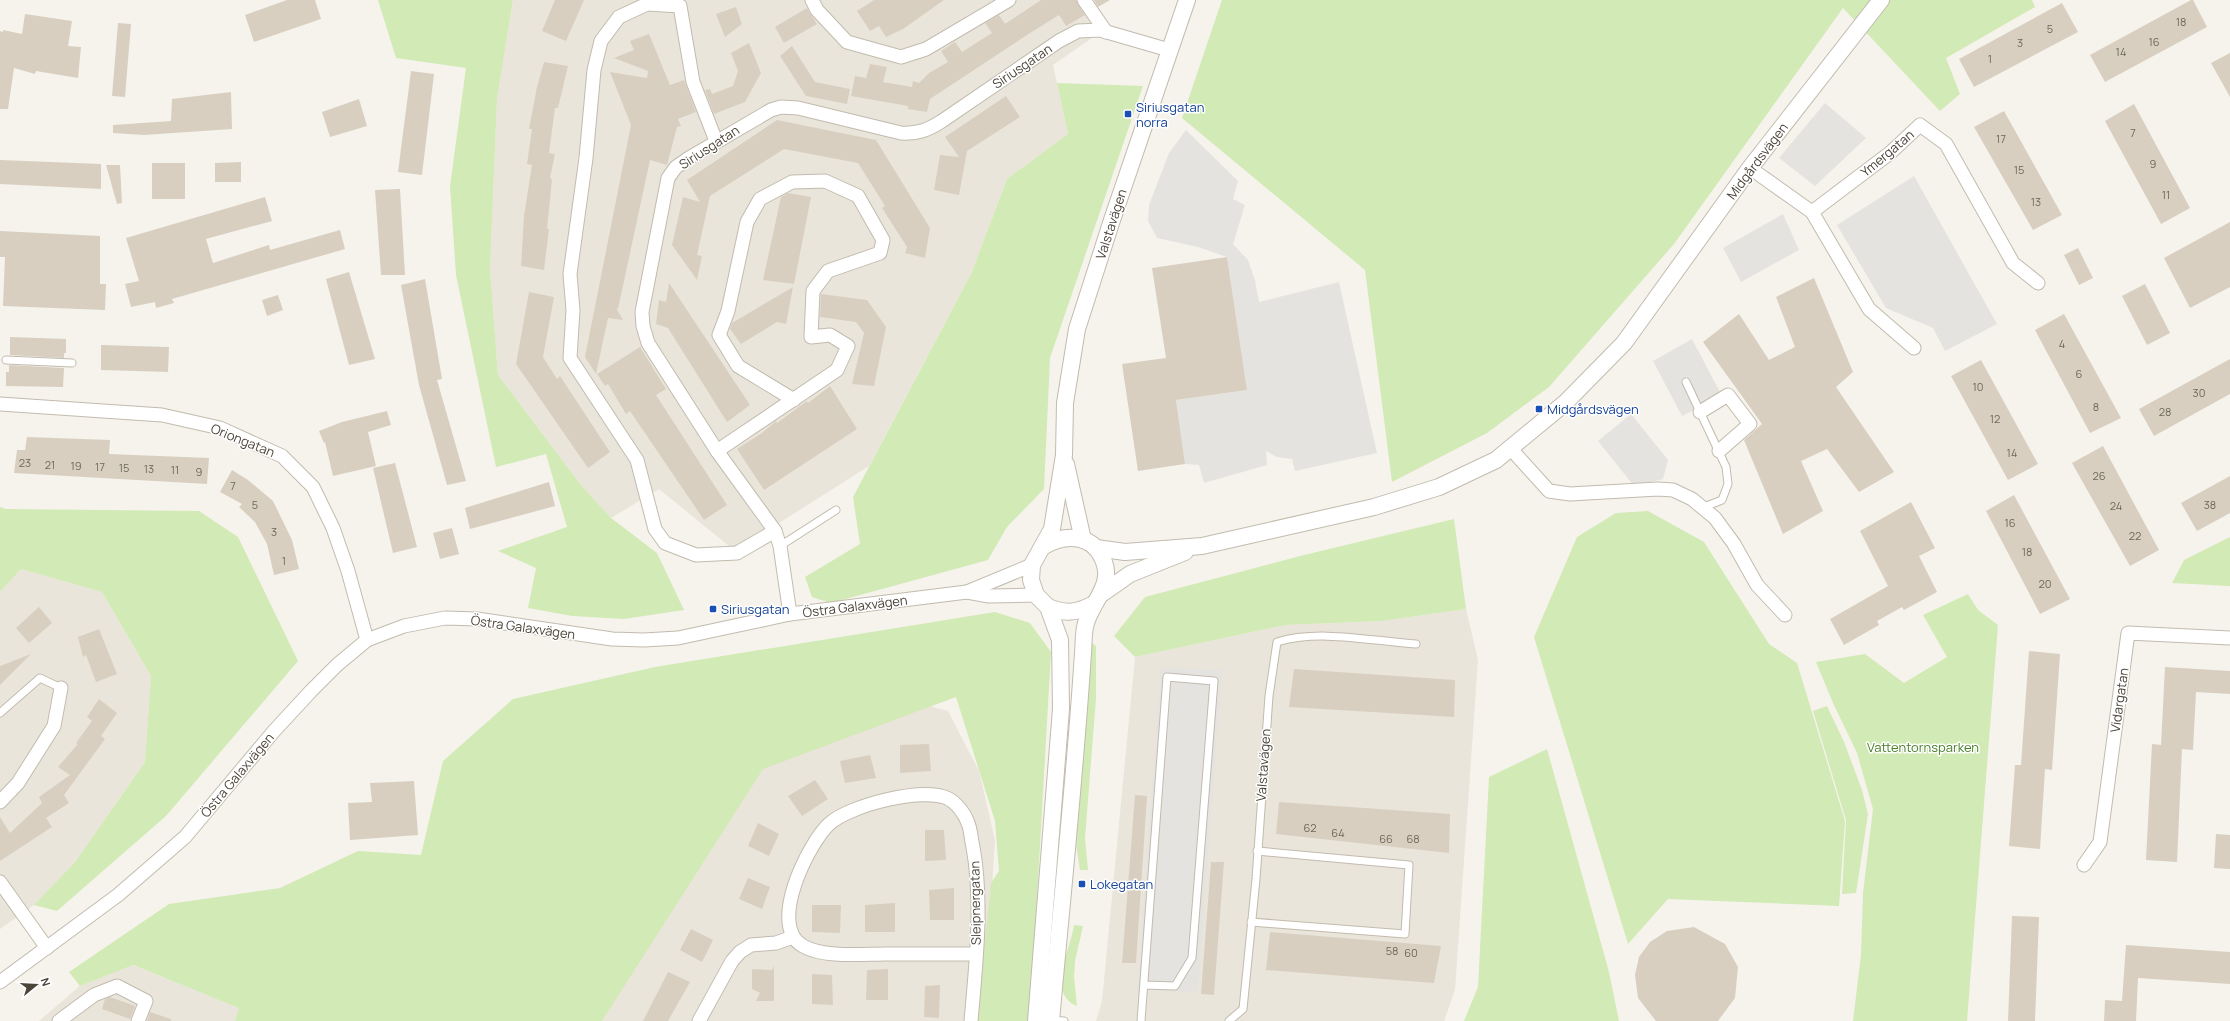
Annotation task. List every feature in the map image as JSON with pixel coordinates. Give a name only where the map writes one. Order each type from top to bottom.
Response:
[{"type":"street","points":[[812,0],[818,10],[847,42],[902,57],[926,50],[1009,0]]},
{"type":"street","points":[[1084,0],[1106,32]]},
{"type":"street","name":"Valstavägen","points":[[1032,565],[1036,554],[1044,546],[1052,530],[1064,455],[1065,403],[1077,329],[1169,50],[1187,0]]},
{"type":"street","name":"Midgårdsvägen","points":[[1089,544],[1125,552],[1202,546],[1374,507],[1439,487],[1496,460],[1565,403],[1624,343],[1750,168],[1882,0]]},
{"type":"street","points":[[716,141],[693,82],[680,6],[647,4],[619,18],[601,41],[594,70],[586,158],[570,274],[573,310],[570,358],[637,460],[655,529],[665,543],[696,555],[737,553],[775,531]]},
{"type":"street","name":"Siriusgatan","points":[[790,614],[780,546],[775,531],[717,451],[648,343],[642,326],[642,312],[668,178],[676,167],[716,141],[771,110],[781,107],[798,108],[901,133],[915,134],[928,130],[1059,41],[1078,31],[1106,32],[1169,50]]},
{"type":"street","name":"Ymergatan","points":[[1812,212],[1890,153],[1920,126],[1946,144],[2013,263],[2038,283]]},
{"type":"street","points":[[1750,168],[1812,212],[1869,309],[1914,348]]},
{"type":"street","points":[[717,451],[794,400],[837,370],[848,346],[830,335],[811,337],[813,291],[828,271],[880,253],[883,240],[858,196],[825,181],[792,182],[760,199],[747,222],[728,311],[719,335],[738,366],[794,400]]},
{"type":"street","points":[[1700,412],[1728,395],[1750,424],[1719,451]]},
{"type":"street","name":"Oriongatan","points":[[0,404],[162,415],[220,428],[282,456],[313,487],[333,528],[348,571],[367,640]]},
{"type":"street","points":[[1510,448],[1549,491],[1570,494],[1658,489],[1673,490],[1692,499],[1704,507],[1715,518],[1734,544],[1757,586],[1785,615]]},
{"type":"street","name":"Valstavägen","points":[[1064,455],[1089,544],[1104,562],[1107,577],[1103,593]]},
{"type":"street","points":[[1044,546],[1056,539],[1067,537],[1089,544]]},
{"type":"street","name":"Midgårdsvägen","points":[[1103,593],[1130,574],[1202,546]]},
{"type":"street","points":[[1032,565],[1031,580],[1036,595],[1048,607],[1062,613],[1078,612],[1092,605],[1103,593]]},
{"type":"street","name":"Östra Galaxvägen","points":[[0,982],[118,895],[185,836],[296,708],[337,665],[367,640],[404,626],[445,618],[477,618],[578,635],[644,640],[678,638],[790,614],[966,592],[1032,565]]},
{"type":"street","name":"Östra Galaxvägen","points":[[966,592],[989,596],[1036,595]]},
{"type":"street","points":[[1048,1020],[1080,709],[1085,624],[1092,605]]},
{"type":"street","points":[[1048,607],[1060,640],[1061,708],[1048,1020]]},
{"type":"street","name":"Vidargatan","points":[[2084,865],[2100,842],[2128,633],[2230,638]]},
{"type":"street","points":[[0,802],[18,783],[54,726],[61,688]]},
{"type":"street","name":"Sleipnergatan","points":[[971,1021],[976,954],[976,865],[968,823],[958,807],[948,798],[934,795],[909,796],[873,803],[848,811],[830,823],[816,838],[806,858],[790,903],[788,923],[793,937],[802,946],[818,952],[849,954],[976,954]]},
{"type":"street","points":[[0,882],[47,948]]},
{"type":"street","points":[[699,1021],[732,961],[740,952],[751,946],[776,943],[793,937]]},
{"type":"street","points":[[59,1021],[94,995],[117,986],[146,1001],[138,1021]]},
{"type":"lane","points":[[6,360],[72,363]]},
{"type":"lane","points":[[1686,382],[1726,467],[1728,484],[1722,500],[1704,507]]},
{"type":"lane","points":[[780,546],[836,510]]},
{"type":"lane","name":"Valstavägen","points":[[1229,1021],[1243,1009],[1256,879],[1268,696],[1277,642],[1292,637],[1321,636],[1416,644]]},
{"type":"lane","points":[[1141,1021],[1167,677],[1214,680],[1192,958],[1175,986],[1144,984]]},
{"type":"lane","points":[[0,713],[40,678],[61,688]]},
{"type":"lane","points":[[1251,922],[1405,934],[1409,865],[1257,851]]},
{"type":"shaded area","points":[[513,0],[1087,0],[1105,29],[1053,65],[1068,134],[1007,179],[971,274],[869,466],[735,551],[659,489],[611,518],[581,485],[498,375],[490,269],[497,99]]},
{"type":"shaded area","points":[[1825,103],[1866,138],[1815,186],[1779,158]]},
{"type":"shaded area","points":[[1186,130],[1238,181],[1233,199],[1245,205],[1233,244],[1248,260],[1255,280],[1259,302],[1339,282],[1377,453],[1295,471],[1292,459],[1277,457],[1266,451],[1267,465],[1204,483],[1199,465],[1185,464],[1176,400],[1247,390],[1227,257],[1198,247],[1157,238],[1148,221],[1149,205],[1169,153]]},
{"type":"shaded area","points":[[1914,176],[1997,324],[1945,351],[1933,328],[1886,308],[1837,225]]},
{"type":"shaded area","points":[[1783,214],[1799,250],[1741,282],[1723,248]]},
{"type":"shaded area","points":[[1692,339],[1722,396],[1682,416],[1653,361]]},
{"type":"shaded area","points":[[1631,414],[1668,460],[1663,479],[1634,486],[1598,441]]},
{"type":"shaded area","points":[[21,569],[102,592],[151,676],[145,762],[75,862],[34,905],[0,929],[0,592]]},
{"type":"shaded area","points":[[1466,609],[1478,660],[1455,990],[1444,1021],[1096,1021],[1102,1001],[1135,657],[1285,625],[1382,621]]},
{"type":"shaded area","points":[[1161,668],[1222,670],[1198,992],[1137,990]]},
{"type":"shaded area","points":[[922,704],[948,711],[979,771],[995,840],[983,1021],[595,1021],[726,810],[773,755]]},
{"type":"shaded area","points":[[132,965],[240,1008],[235,1021],[39,1021],[80,986]]},
{"type":"green space","points":[[378,0],[513,0],[497,99],[490,269],[498,375],[581,485],[611,518],[657,553],[684,610],[624,619],[572,616],[528,608],[536,568],[498,551],[567,527],[546,454],[496,467],[456,275],[450,186],[466,68],[396,58]]},
{"type":"green space","points":[[1222,0],[2032,0],[2035,7],[1946,58],[1960,94],[1940,111],[1843,8],[1674,244],[1549,387],[1487,433],[1392,482],[1365,270],[1182,118]]},
{"type":"green space","points":[[1057,83],[1143,86],[1050,358],[1044,489],[1007,527],[988,560],[831,603],[812,597],[805,577],[860,544],[853,497],[971,274],[1007,179],[1068,134]]},
{"type":"green space","points":[[0,507],[6,509],[199,511],[238,537],[298,661],[166,816],[57,911],[34,905],[75,862],[145,762],[151,676],[102,592],[21,569],[0,592]]},
{"type":"green space","points":[[1648,511],[1704,542],[1769,644],[1797,663],[1845,821],[1839,906],[1668,899],[1628,944],[1534,637],[1577,537],[1616,513]]},
{"type":"green space","points":[[1454,519],[1466,609],[1382,621],[1285,625],[1135,657],[1114,636],[1145,597],[1300,556]]},
{"type":"green space","points":[[2230,537],[2230,586],[2172,583],[2184,560]]},
{"type":"green space","name":"Vattentornsparken","points":[[1968,594],[1978,610],[1998,625],[1967,1021],[1853,1021],[1861,955],[1863,893],[1873,809],[1857,753],[1833,703],[1816,662],[1865,654],[1904,683],[1947,657],[1923,615]]},
{"type":"green space","points":[[995,612],[1030,623],[1051,652],[1030,1021],[977,1021],[991,883],[999,871],[995,821],[956,697],[763,769],[602,1021],[235,1021],[239,1008],[133,965],[80,986],[69,972],[169,904],[280,888],[358,851],[421,855],[443,761],[513,699],[655,667]]},
{"type":"green space","points":[[1089,641],[1096,646],[1096,698],[1085,838],[1088,870],[1080,870],[1076,844]]},
{"type":"green space","points":[[1827,706],[1844,742],[1862,790],[1868,814],[1856,893],[1842,894],[1846,820],[1813,711]]},
{"type":"green space","points":[[1547,749],[1609,972],[1619,1021],[1464,1021],[1478,987],[1489,777]]},
{"type":"green space","points":[[1074,925],[1083,926],[1075,961],[1074,977],[1077,1006],[1068,1000],[1063,991],[1062,981],[1065,958]]},
{"type":"building","points":[[287,0],[315,0],[321,19],[254,42],[245,15]]},
{"type":"building","points":[[555,0],[584,0],[566,41],[542,31]]},
{"type":"building","points":[[874,0],[944,0],[903,29],[886,37],[879,26],[870,31],[857,11]]},
{"type":"building","points":[[1041,0],[1076,0],[1085,15],[1066,26],[1059,15],[930,99],[927,112],[908,109],[908,106],[851,96],[855,76],[866,78],[870,64],[887,67],[883,82],[912,87],[913,81],[919,83],[929,73],[948,62],[941,51],[955,42],[962,52],[992,33],[985,23],[999,15],[1005,24]]},
{"type":"building","points":[[1094,0],[1110,0],[1098,7]]},
{"type":"building","points":[[2193,0],[2207,27],[2105,82],[2090,55]]},
{"type":"building","points":[[2062,3],[2078,32],[1974,87],[1959,59]]},
{"type":"building","points":[[736,7],[742,24],[725,37],[716,14]]},
{"type":"building","points":[[807,8],[817,24],[784,43],[775,27]]},
{"type":"building","points":[[25,14],[72,21],[68,46],[81,47],[78,78],[36,71],[35,74],[14,68],[8,109],[0,109],[0,31],[3,32],[3,30],[22,34]]},
{"type":"building","points":[[118,23],[131,24],[125,97],[112,96]]},
{"type":"building","points":[[649,34],[670,85],[684,80],[696,112],[678,119],[681,126],[677,127],[667,165],[650,160],[618,309],[616,308],[623,320],[608,318],[596,374],[585,357],[631,125],[610,72],[647,78],[648,71],[614,58],[634,50],[630,41]]},
{"type":"building","points":[[749,43],[761,73],[745,102],[714,114],[705,90],[710,89],[712,94],[733,86],[738,71],[731,53]]},
{"type":"building","points":[[792,46],[815,82],[850,89],[847,104],[806,96],[780,56]]},
{"type":"building","points":[[2230,53],[2230,97],[2211,63]]},
{"type":"building","points":[[544,62],[568,66],[558,108],[555,108],[549,153],[555,154],[550,178],[552,179],[547,229],[549,229],[544,270],[521,266],[524,216],[532,165],[527,164],[532,129],[529,129],[537,87]]},
{"type":"building","points":[[411,71],[434,74],[422,175],[398,172]]},
{"type":"building","points":[[231,92],[232,129],[144,135],[113,133],[113,125],[171,121],[172,99]]},
{"type":"building","points":[[1006,96],[1020,117],[967,151],[959,195],[934,190],[940,155],[959,157],[945,137]]},
{"type":"building","points":[[359,99],[367,126],[330,137],[322,112]]},
{"type":"building","points":[[2134,104],[2190,208],[2161,224],[2105,121]]},
{"type":"building","points":[[2004,111],[2062,215],[2033,230],[1974,127]]},
{"type":"building","points":[[777,120],[876,140],[930,228],[925,258],[905,253],[907,247],[882,208],[885,206],[858,163],[784,149],[710,196],[697,255],[702,256],[697,280],[672,245],[683,197],[700,202],[687,180]]},
{"type":"building","points":[[0,160],[101,164],[101,189],[0,184]]},
{"type":"building","points":[[241,162],[241,182],[215,182],[215,163]]},
{"type":"building","points":[[152,163],[185,163],[185,199],[152,199]]},
{"type":"building","points":[[106,165],[120,165],[122,203],[117,204]]},
{"type":"building","points":[[400,189],[405,275],[381,275],[375,190]]},
{"type":"building","points":[[788,193],[811,197],[794,284],[763,280],[781,197]]},
{"type":"building","points":[[265,197],[272,221],[206,239],[213,263],[269,245],[270,250],[340,230],[345,249],[172,299],[174,303],[156,308],[155,302],[131,307],[125,284],[139,281],[126,238]]},
{"type":"building","points":[[2230,222],[2230,287],[2190,308],[2164,258]]},
{"type":"building","points":[[0,231],[100,236],[100,284],[106,284],[105,310],[3,306],[5,257],[0,257]]},
{"type":"building","points":[[2078,248],[2093,278],[2079,285],[2064,255]]},
{"type":"building","points":[[1227,257],[1247,390],[1176,400],[1185,464],[1138,471],[1122,364],[1166,358],[1152,268]]},
{"type":"building","points":[[349,272],[375,359],[349,365],[326,279]]},
{"type":"building","points":[[1814,278],[1853,372],[1836,387],[1894,472],[1859,492],[1827,449],[1801,461],[1823,511],[1783,534],[1744,440],[1762,424],[1703,342],[1739,314],[1769,360],[1795,347],[1776,297]]},
{"type":"building","points":[[425,279],[442,379],[437,380],[466,481],[447,485],[419,385],[401,285]]},
{"type":"building","points":[[669,283],[750,405],[727,422],[668,328],[656,324],[659,300],[666,302]]},
{"type":"building","points":[[2145,284],[2170,333],[2147,345],[2122,296]]},
{"type":"building","points":[[793,287],[786,324],[777,322],[741,344],[730,329],[732,323]]},
{"type":"building","points":[[529,292],[554,297],[543,357],[557,379],[560,376],[610,452],[588,468],[516,364]]},
{"type":"building","points":[[821,294],[867,300],[886,327],[874,386],[852,384],[864,333],[856,322],[820,317]]},
{"type":"building","points":[[278,295],[283,310],[267,316],[262,300]]},
{"type":"building","points":[[2064,314],[2121,418],[2090,433],[2035,330]]},
{"type":"building","points":[[10,337],[66,339],[66,353],[64,353],[64,358],[10,355]]},
{"type":"building","points":[[101,345],[169,347],[168,372],[101,370]]},
{"type":"building","points":[[640,347],[666,389],[656,395],[727,505],[704,520],[630,411],[626,414],[608,384],[605,386],[597,374]]},
{"type":"building","points":[[2230,359],[2230,394],[2154,436],[2139,409]]},
{"type":"building","points":[[1981,360],[2038,464],[2008,480],[1951,376]]},
{"type":"building","points":[[9,365],[64,368],[63,387],[6,386],[6,372],[9,372]]},
{"type":"building","points":[[830,386],[857,429],[764,490],[737,449],[762,433],[776,421],[777,423],[807,401],[808,403]]},
{"type":"building","points":[[387,411],[391,425],[368,432],[376,466],[333,476],[325,442],[324,443],[319,431],[342,422]]},
{"type":"building","points":[[27,437],[110,440],[109,454],[209,458],[207,484],[14,473],[17,450],[25,450]]},
{"type":"building","points":[[2103,446],[2159,550],[2130,566],[2072,463]]},
{"type":"building","points":[[395,463],[417,547],[393,553],[373,468]]},
{"type":"building","points":[[232,470],[248,480],[273,501],[292,540],[299,569],[274,575],[267,544],[255,522],[239,507],[242,504],[220,492]]},
{"type":"building","points":[[2230,476],[2230,513],[2197,531],[2181,503]]},
{"type":"building","points":[[549,482],[555,506],[470,529],[465,508]]},
{"type":"building","points":[[2014,495],[2070,599],[2040,614],[1986,511]]},
{"type":"building","points":[[1911,502],[1935,548],[1919,556],[1937,592],[1904,610],[1902,607],[1877,621],[1879,625],[1844,645],[1830,619],[1888,586],[1860,531]]},
{"type":"building","points":[[452,528],[459,554],[440,559],[433,533]]},
{"type":"building","points":[[39,607],[52,623],[29,643],[16,628]]},
{"type":"building","points":[[99,629],[117,674],[96,682],[86,655],[83,657],[78,637]]},
{"type":"building","points":[[2029,651],[2060,654],[2052,770],[2045,769],[2040,849],[2009,846],[2015,765],[2021,765]]},
{"type":"building","points":[[31,654],[0,685],[0,666]]},
{"type":"building","points":[[2165,667],[2230,671],[2230,694],[2196,692],[2193,750],[2182,749],[2177,862],[2146,860],[2152,744],[2161,745]]},
{"type":"building","points":[[1294,669],[1455,680],[1454,717],[1289,707]]},
{"type":"building","points":[[99,699],[117,713],[101,736],[105,739],[64,795],[69,803],[46,818],[52,827],[0,861],[0,817],[10,833],[42,803],[39,797],[70,775],[58,767],[78,744],[76,743],[92,721],[87,717]]},
{"type":"building","points":[[929,744],[931,771],[900,773],[900,745]]},
{"type":"building","points":[[870,755],[876,778],[845,783],[840,761]]},
{"type":"building","points":[[815,780],[828,799],[802,816],[788,796]]},
{"type":"building","points":[[414,781],[418,835],[350,840],[348,803],[372,802],[370,783]]},
{"type":"building","points":[[1135,795],[1147,796],[1136,963],[1122,963]]},
{"type":"building","points":[[1279,802],[1450,814],[1449,853],[1276,834]]},
{"type":"building","points":[[758,823],[779,834],[769,856],[748,846]]},
{"type":"building","points":[[925,830],[944,830],[946,860],[925,861]]},
{"type":"building","points":[[2216,834],[2230,835],[2230,869],[2214,868]]},
{"type":"building","points":[[1211,862],[1224,862],[1214,995],[1201,994]]},
{"type":"building","points":[[748,878],[770,887],[762,909],[739,899]]},
{"type":"building","points":[[954,888],[954,920],[930,920],[929,890]]},
{"type":"building","points":[[895,903],[895,932],[865,932],[865,905]]},
{"type":"building","points":[[812,905],[841,905],[840,933],[812,932]]},
{"type":"building","points":[[2012,916],[2039,917],[2035,1021],[2008,1021]]},
{"type":"building","points":[[1694,927],[1725,944],[1738,967],[1735,998],[1718,1021],[1656,1021],[1638,998],[1635,975],[1639,957],[1650,942],[1667,931]]},
{"type":"building","points":[[691,929],[713,940],[702,962],[680,950]]},
{"type":"building","points":[[1270,932],[1441,946],[1434,983],[1266,970]]},
{"type":"building","points":[[2126,945],[2230,952],[2230,984],[2138,978],[2136,1021],[2104,1021],[2105,1000],[2122,1001]]},
{"type":"building","points":[[774,966],[774,1001],[756,1001],[760,993],[752,989],[752,969],[772,970]]},
{"type":"building","points":[[888,969],[888,1000],[866,1000],[867,970]]},
{"type":"building","points":[[668,972],[690,982],[668,1021],[643,1021]]},
{"type":"building","points":[[812,974],[832,975],[833,1005],[812,1004]]},
{"type":"building","points":[[940,985],[939,1018],[924,1017],[925,986]]},
{"type":"building","points":[[110,997],[135,1006],[130,1019],[102,1009],[105,999]]},
{"type":"building","points":[[150,1012],[171,1019],[171,1021],[147,1021]]},
{"type":"place","name":"Siriusgatan norra","points":[[1128,114]]},
{"type":"place","name":"Midgårdsvägen","points":[[1539,409]]},
{"type":"place","name":"Siriusgatan","points":[[713,609]]},
{"type":"place","name":"Lokegatan","points":[[1082,884]]}]
